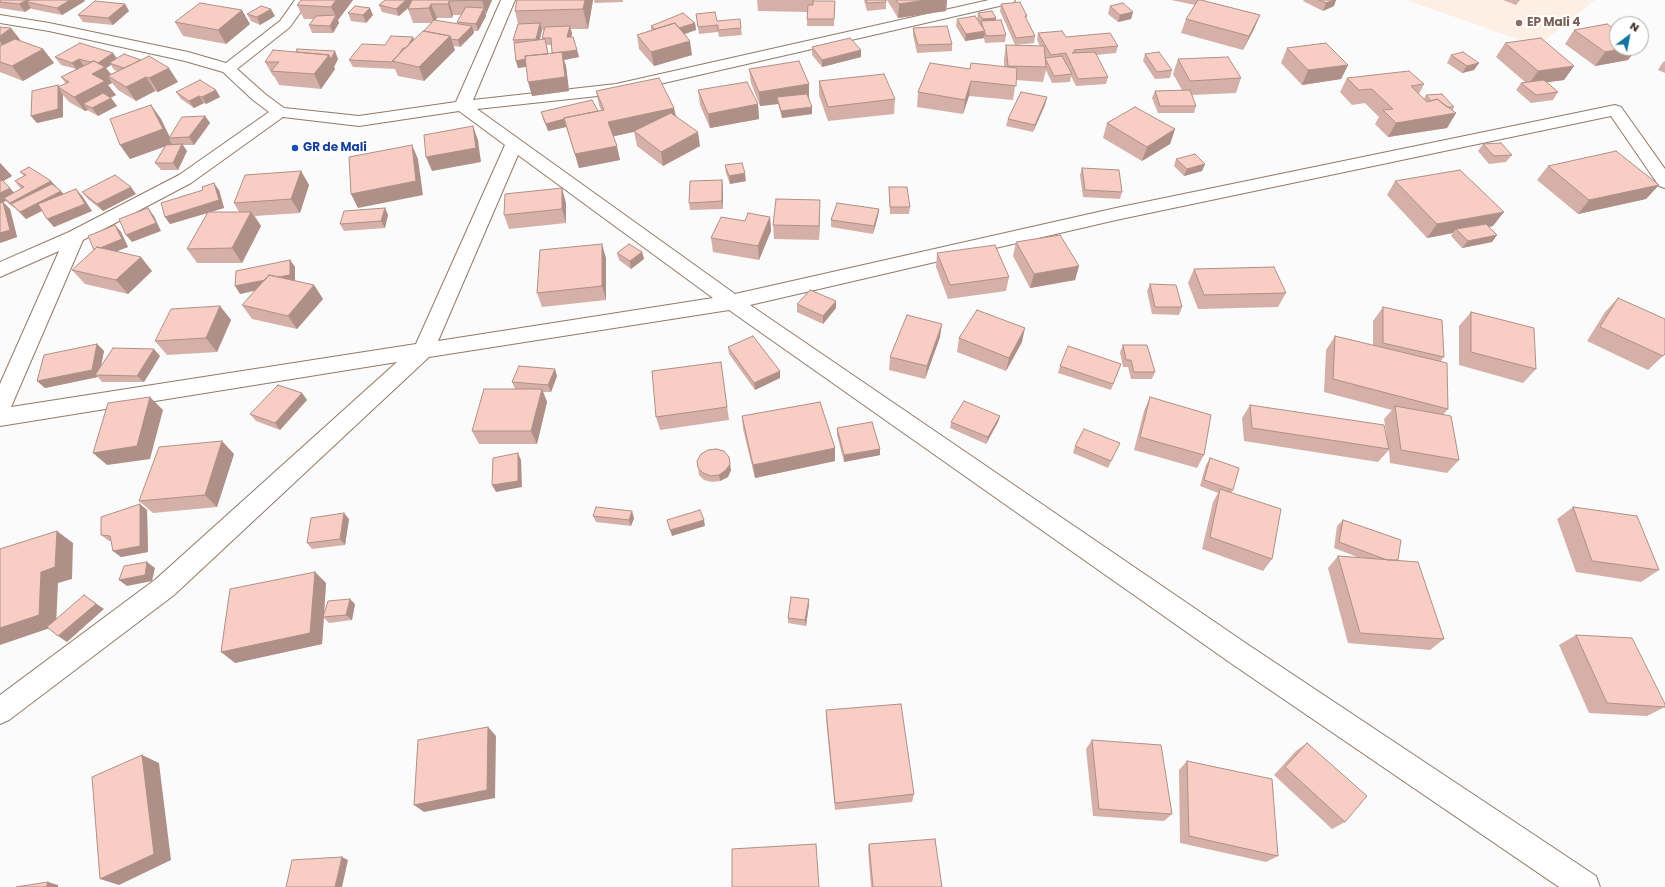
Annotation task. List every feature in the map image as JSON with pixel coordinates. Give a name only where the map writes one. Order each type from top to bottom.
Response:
[{"type":"street","points":[[228,69],[285,24],[302,0]]},
{"type":"street","points":[[462,106],[508,0]]},
{"type":"street","points":[[0,18],[88,35],[188,57],[228,69],[259,97],[280,112],[359,121],[462,106],[616,89],[1008,0]]},
{"type":"street","points":[[462,106],[732,302],[1241,655],[1585,887]]},
{"type":"street","points":[[0,418],[732,302],[1116,214],[1615,110],[1665,182]]},
{"type":"street","points":[[0,270],[76,236],[185,179],[280,112]]},
{"type":"street","points":[[0,711],[165,587],[423,351],[514,144]]},
{"type":"street","points":[[0,408],[76,236]]},
{"type":"shaded area","name":"EP Mali 4","points":[[1406,0],[1595,0],[1538,46]]},
{"type":"building","points":[[0,0],[27,0],[19,4],[0,2]]},
{"type":"building","points":[[30,0],[70,0],[57,8],[27,2]]},
{"type":"building","points":[[301,0],[336,0],[331,7],[297,5]]},
{"type":"building","points":[[385,0],[406,0],[396,9],[379,5]]},
{"type":"building","points":[[412,0],[482,0],[449,1],[448,4],[431,4],[429,8],[408,9]]},
{"type":"building","points":[[517,0],[585,0],[583,9],[515,11]]},
{"type":"building","points":[[866,0],[886,0],[886,2],[867,3]]},
{"type":"building","points":[[896,0],[926,0],[899,4]]},
{"type":"building","points":[[1198,0],[1260,15],[1249,36],[1186,19]]},
{"type":"building","points":[[1319,0],[1334,0],[1326,3]]},
{"type":"building","points":[[95,1],[125,4],[108,18],[78,15]]},
{"type":"building","points":[[813,1],[835,1],[834,19],[807,19],[808,5],[813,5]]},
{"type":"building","points":[[1020,2],[1035,36],[1016,38],[1001,4]]},
{"type":"building","points":[[200,3],[242,10],[218,30],[175,22]]},
{"type":"building","points":[[1123,3],[1133,12],[1120,15],[1110,6]]},
{"type":"building","points":[[261,6],[271,9],[257,17],[247,14]]},
{"type":"building","points":[[355,6],[370,8],[363,15],[348,13]]},
{"type":"building","points":[[466,7],[484,8],[476,24],[457,22]]},
{"type":"building","points":[[992,11],[996,18],[983,19],[978,13]]},
{"type":"building","points":[[715,12],[717,21],[740,19],[741,28],[718,30],[718,25],[698,27],[696,14]]},
{"type":"building","points":[[683,13],[695,23],[679,28],[675,23],[655,29],[651,26]]},
{"type":"building","points":[[336,15],[330,26],[309,25],[316,16]]},
{"type":"building","points":[[975,16],[985,31],[966,34],[957,19]]},
{"type":"building","points":[[434,20],[472,26],[458,40],[451,39],[450,36],[424,31]]},
{"type":"building","points":[[1001,20],[1006,35],[986,36],[981,21]]},
{"type":"building","points":[[540,23],[536,39],[513,40],[518,24]]},
{"type":"building","points":[[675,23],[690,41],[651,52],[637,35]]},
{"type":"building","points":[[1607,24],[1609,25],[1609,51],[1605,52],[1574,30]]},
{"type":"building","points":[[570,26],[567,37],[573,37],[577,50],[552,53],[551,38],[542,38],[545,27]]},
{"type":"building","points":[[947,26],[952,44],[918,45],[913,28]]},
{"type":"building","points":[[0,27],[11,28],[0,36]]},
{"type":"building","points":[[423,31],[450,36],[419,67],[392,61]]},
{"type":"building","points":[[1062,31],[1066,37],[1110,33],[1118,46],[1074,50],[1075,52],[1072,53],[1095,52],[1108,77],[1078,79],[1066,53],[1051,55],[1038,33]]},
{"type":"building","points":[[391,36],[413,37],[408,46],[403,48],[392,62],[349,60],[362,44],[385,45]]},
{"type":"building","points":[[850,38],[861,50],[822,60],[812,47]]},
{"type":"building","points":[[1541,38],[1574,66],[1538,71],[1505,43]]},
{"type":"building","points":[[15,39],[43,49],[12,66],[0,62],[0,46]]},
{"type":"building","points":[[545,39],[548,54],[525,56],[526,59],[516,61],[514,43]]},
{"type":"building","points":[[80,43],[113,53],[98,63],[79,59],[72,63],[55,57]]},
{"type":"building","points":[[1326,43],[1348,65],[1308,70],[1287,48]]},
{"type":"building","points":[[1006,45],[1044,46],[1046,67],[1008,66]]},
{"type":"building","points":[[297,49],[335,51],[331,59],[329,55],[296,52]]},
{"type":"building","points":[[273,50],[329,55],[314,74],[271,71],[279,62],[265,62]]},
{"type":"building","points":[[562,52],[565,77],[528,82],[525,56]]},
{"type":"building","points":[[1159,52],[1172,70],[1157,72],[1145,54]]},
{"type":"building","points":[[1463,52],[1479,63],[1467,66],[1451,55]]},
{"type":"building","points":[[124,54],[141,60],[124,68],[109,63]]},
{"type":"building","points":[[149,56],[169,68],[126,87],[108,76]]},
{"type":"building","points":[[1062,56],[1072,74],[1054,76],[1045,58]]},
{"type":"building","points":[[1228,57],[1241,78],[1190,81],[1178,59]]},
{"type":"building","points":[[94,61],[105,67],[92,74],[105,81],[74,97],[58,87],[69,82],[61,77]]},
{"type":"building","points":[[799,61],[809,84],[759,92],[749,69]]},
{"type":"building","points":[[930,63],[970,69],[971,63],[1017,68],[1016,86],[971,81],[965,100],[918,92]]},
{"type":"building","points":[[1409,71],[1424,84],[1411,86],[1427,102],[1437,99],[1456,113],[1396,123],[1383,110],[1393,109],[1372,89],[1359,90],[1347,78]]},
{"type":"building","points":[[884,74],[895,99],[828,107],[819,81]]},
{"type":"building","points":[[659,78],[674,108],[608,122],[617,146],[575,154],[564,118],[604,110],[596,91]]},
{"type":"building","points":[[200,80],[216,90],[202,97],[199,96],[189,101],[176,92]]},
{"type":"building","points":[[1544,80],[1558,92],[1536,95],[1521,83]]},
{"type":"building","points":[[747,82],[758,104],[708,114],[698,90]]},
{"type":"building","points":[[58,85],[58,109],[31,116],[32,91]]},
{"type":"building","points":[[1190,90],[1196,106],[1160,106],[1155,91]]},
{"type":"building","points":[[1021,92],[1047,97],[1035,125],[1008,119]]},
{"type":"building","points":[[103,93],[111,98],[92,108],[83,104]]},
{"type":"building","points":[[807,94],[812,107],[781,111],[777,97]]},
{"type":"building","points":[[1442,94],[1454,107],[1447,107],[1437,99],[1431,101],[1426,95]]},
{"type":"building","points":[[592,100],[598,111],[564,118],[546,124],[541,112]]},
{"type":"building","points":[[151,105],[163,129],[120,145],[110,119]]},
{"type":"building","points":[[1135,107],[1175,129],[1147,147],[1107,123]]},
{"type":"building","points":[[671,113],[698,132],[661,152],[634,131]]},
{"type":"building","points":[[205,116],[189,137],[169,138],[182,117]]},
{"type":"building","points":[[473,126],[476,148],[426,157],[424,135]]},
{"type":"building","points":[[1501,143],[1512,155],[1494,156],[1483,144]]},
{"type":"building","points":[[182,144],[173,163],[155,163],[166,145]]},
{"type":"building","points":[[412,145],[416,181],[351,194],[349,157]]},
{"type":"building","points":[[1616,151],[1659,185],[1589,200],[1548,166]]},
{"type":"building","points":[[1195,154],[1205,164],[1187,169],[1176,159]]},
{"type":"building","points":[[742,163],[745,173],[729,176],[725,165]]},
{"type":"building","points":[[29,167],[51,181],[10,203],[4,198],[24,187],[15,181],[26,175],[20,172]]},
{"type":"building","points":[[1082,168],[1119,170],[1122,192],[1085,190]]},
{"type":"building","points":[[1460,170],[1504,212],[1437,224],[1395,181]]},
{"type":"building","points":[[301,171],[291,199],[234,203],[245,175]]},
{"type":"building","points":[[115,175],[131,187],[97,204],[82,192]]},
{"type":"building","points":[[2,180],[10,188],[0,193],[0,181]]},
{"type":"building","points":[[722,180],[722,201],[689,203],[690,181]]},
{"type":"building","points":[[214,183],[219,200],[165,217],[161,203],[203,190],[202,187]]},
{"type":"building","points":[[52,184],[61,191],[20,212],[11,204]]},
{"type":"building","points":[[889,187],[907,187],[910,207],[890,207]]},
{"type":"building","points":[[562,188],[562,209],[504,215],[505,194]]},
{"type":"building","points":[[76,189],[85,204],[47,219],[38,204]]},
{"type":"building","points":[[776,199],[820,200],[819,226],[773,225]]},
{"type":"building","points":[[3,202],[10,230],[0,233],[0,203]]},
{"type":"building","points":[[837,203],[879,209],[874,226],[831,220]]},
{"type":"building","points":[[148,208],[156,223],[126,235],[119,219]]},
{"type":"building","points":[[385,208],[381,221],[340,224],[344,211]]},
{"type":"building","points":[[208,212],[251,212],[232,248],[187,249]]},
{"type":"building","points":[[748,213],[770,217],[758,246],[711,238],[721,217],[745,221]]},
{"type":"building","points":[[1486,224],[1497,235],[1468,241],[1456,229]]},
{"type":"building","points":[[115,225],[122,239],[100,248],[97,247],[94,250],[88,236]]},
{"type":"building","points":[[1060,235],[1079,266],[1034,274],[1016,242]]},
{"type":"building","points":[[602,244],[602,286],[537,293],[540,250]]},
{"type":"building","points":[[629,244],[642,252],[630,261],[617,253]]},
{"type":"building","points":[[995,245],[1009,277],[950,285],[937,253]]},
{"type":"building","points":[[97,247],[141,257],[116,280],[72,270]]},
{"type":"building","points":[[290,260],[290,275],[278,277],[269,275],[265,280],[235,286],[236,271]]},
{"type":"building","points":[[1274,267],[1286,293],[1204,295],[1194,269]]},
{"type":"building","points":[[269,275],[314,285],[288,316],[242,305]]},
{"type":"building","points":[[1150,284],[1176,285],[1182,307],[1155,307]]},
{"type":"building","points":[[810,290],[836,301],[823,316],[797,304]]},
{"type":"building","points":[[1618,298],[1665,319],[1665,354],[1663,356],[1600,327]]},
{"type":"building","points":[[220,306],[206,338],[155,341],[171,309]]},
{"type":"building","points":[[1383,307],[1442,320],[1444,357],[1383,343]]},
{"type":"building","points":[[977,310],[1025,328],[1009,358],[959,338]]},
{"type":"building","points":[[1471,312],[1534,328],[1536,369],[1471,352]]},
{"type":"building","points":[[907,315],[942,324],[927,366],[890,357]]},
{"type":"building","points":[[753,336],[780,371],[754,383],[728,347]]},
{"type":"building","points":[[1335,336],[1447,363],[1448,409],[1333,379]]},
{"type":"building","points":[[97,344],[92,370],[37,381],[44,355]]},
{"type":"building","points":[[1123,345],[1147,345],[1155,372],[1134,372],[1131,360],[1126,360]]},
{"type":"building","points":[[1068,346],[1121,364],[1113,384],[1060,366]]},
{"type":"building","points":[[113,348],[154,349],[137,376],[95,375]]},
{"type":"building","points":[[721,362],[727,407],[656,417],[652,371]]},
{"type":"building","points":[[519,366],[555,369],[548,385],[512,382]]},
{"type":"building","points":[[278,385],[302,393],[275,423],[250,414]]},
{"type":"building","points":[[484,389],[542,389],[531,431],[472,431]]},
{"type":"building","points":[[150,397],[137,446],[93,453],[108,403]]},
{"type":"building","points":[[1150,397],[1211,415],[1204,455],[1140,437]]},
{"type":"building","points":[[964,401],[1000,416],[988,437],[951,422]]},
{"type":"building","points":[[820,402],[835,448],[753,465],[742,416]]},
{"type":"building","points":[[1250,405],[1384,425],[1389,449],[1252,428]]},
{"type":"building","points":[[1395,406],[1451,416],[1459,460],[1401,450]]},
{"type":"building","points":[[872,422],[880,449],[844,455],[837,428]]},
{"type":"building","points":[[1084,429],[1120,443],[1111,461],[1075,446]]},
{"type":"building","points":[[222,441],[205,495],[139,501],[159,447]]},
{"type":"building","points":[[716,449],[724,451],[729,457],[730,464],[726,470],[719,475],[711,476],[703,473],[698,468],[697,461],[701,454],[708,450]]},
{"type":"building","points":[[518,453],[518,481],[492,485],[493,458]]},
{"type":"building","points":[[1210,458],[1239,468],[1233,490],[1204,480]]},
{"type":"building","points":[[1220,489],[1281,509],[1272,559],[1210,537]]},
{"type":"building","points":[[140,504],[140,546],[113,551],[110,536],[101,535],[101,517]]},
{"type":"building","points":[[596,507],[632,511],[629,520],[593,516]]},
{"type":"building","points":[[1573,507],[1637,516],[1659,570],[1592,561]]},
{"type":"building","points":[[700,510],[704,520],[670,530],[667,520]]},
{"type":"building","points":[[344,513],[340,539],[307,543],[311,518]]},
{"type":"building","points":[[1343,520],[1401,540],[1398,560],[1387,560],[1339,542]]},
{"type":"building","points":[[57,531],[55,567],[41,572],[39,615],[0,628],[0,549]]},
{"type":"building","points":[[1338,556],[1418,562],[1444,639],[1360,633]]},
{"type":"building","points":[[147,562],[145,575],[119,580],[124,566]]},
{"type":"building","points":[[315,572],[310,633],[221,652],[230,589]]},
{"type":"building","points":[[84,595],[96,604],[58,636],[47,627]]},
{"type":"building","points":[[791,597],[809,599],[805,620],[788,618]]},
{"type":"building","points":[[350,599],[346,615],[323,617],[328,601]]},
{"type":"building","points":[[1576,635],[1632,638],[1665,704],[1665,707],[1607,703]]},
{"type":"building","points":[[901,704],[914,794],[835,803],[826,710]]},
{"type":"building","points":[[488,727],[487,790],[414,805],[418,740]]},
{"type":"building","points":[[1092,740],[1161,745],[1172,814],[1099,809]]},
{"type":"building","points":[[1307,743],[1367,796],[1345,822],[1285,767]]},
{"type":"building","points":[[142,755],[154,854],[100,879],[92,777]]},
{"type":"building","points":[[1187,761],[1272,779],[1278,856],[1189,836]]},
{"type":"building","points":[[935,839],[942,887],[873,887],[869,844]]},
{"type":"building","points":[[816,844],[819,887],[732,887],[732,849]]},
{"type":"building","points":[[342,857],[335,887],[286,887],[292,860]]},
{"type":"building","points":[[48,882],[46,887],[16,887]]},
{"type":"place","name":"EP Mali 4","points":[[1519,23]]},
{"type":"place","name":"GR de Mali","points":[[295,148]]}]
